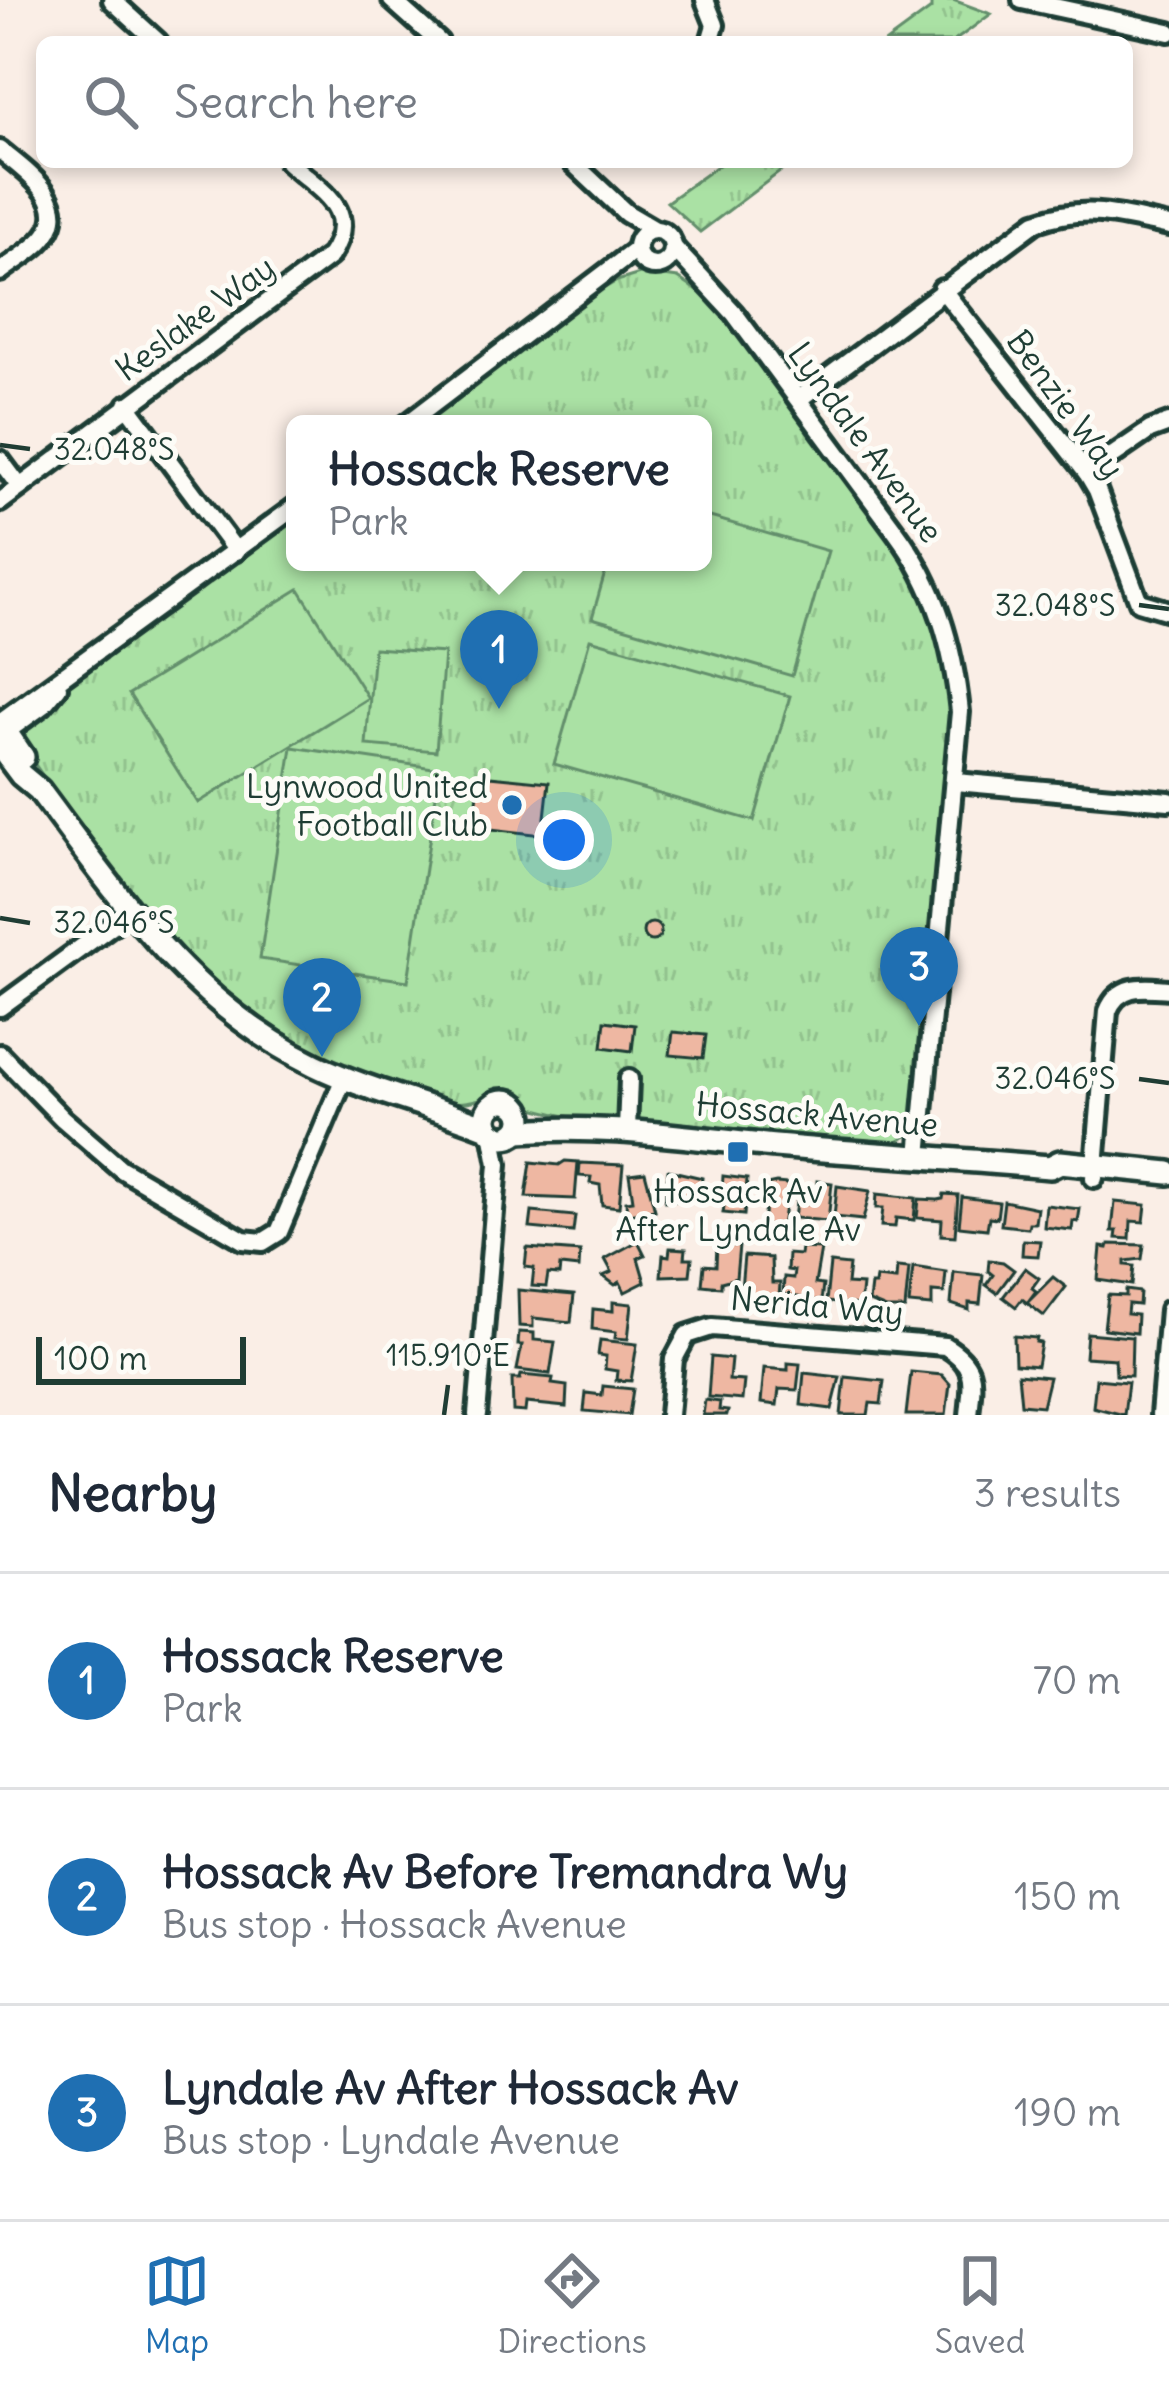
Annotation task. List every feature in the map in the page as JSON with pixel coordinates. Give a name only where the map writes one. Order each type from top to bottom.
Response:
[{"type":"main road","name":"Hossack Avenue","points":[[1,732],[32,770],[39,790],[169,958],[232,1015],[293,1054],[344,1078],[503,1125],[578,1126],[1050,1167],[1060,1162],[1169,1185]]},
{"type":"main road","name":"Hossack Avenue","points":[[1094,1172],[1169,1173]]},
{"type":"street","points":[[112,0],[151,36]]},
{"type":"street","points":[[392,0],[432,36]]},
{"type":"street","points":[[705,0],[715,25],[712,36]]},
{"type":"street","points":[[1022,0],[1063,4],[1169,32]]},
{"type":"street","points":[[0,150],[48,191],[53,213],[48,234],[0,272]]},
{"type":"street","name":"Keslake Way","points":[[0,502],[330,256],[345,225],[337,207],[295,168]]},
{"type":"street","name":"Lyndale Avenue","points":[[579,168],[626,213],[670,237],[674,248],[734,314],[914,556],[942,615],[960,712],[919,1156]]},
{"type":"street","points":[[590,178],[599,168]]},
{"type":"street","points":[[799,399],[1036,222],[1065,212],[1100,211],[1169,226]]},
{"type":"street","name":"Lyndale Avenue","points":[[626,213],[640,259],[703,281]]},
{"type":"street","points":[[418,415],[607,275],[645,233],[655,230]]},
{"type":"street","points":[[607,275],[668,262],[674,248]]},
{"type":"street","name":"Benzie Way","points":[[942,289],[1087,473],[1139,602],[1169,611]]},
{"type":"street","points":[[127,405],[236,551]]},
{"type":"street","points":[[1087,473],[1129,442],[1169,423]]},
{"type":"street","points":[[0,460],[20,487]]},
{"type":"street","points":[[1,732],[43,705],[66,677],[286,514]]},
{"type":"street","points":[[956,782],[1169,801]]},
{"type":"street","points":[[0,1007],[130,912]]},
{"type":"street","points":[[1094,1172],[1108,1011],[1113,999],[1130,989],[1169,989]]},
{"type":"street","points":[[0,1054],[62,1118],[121,1169],[243,1240],[258,1243],[279,1232],[344,1078]]},
{"type":"street","points":[[627,1130],[629,1079]]},
{"type":"street","points":[[477,1415],[503,1125]]},
{"type":"street","points":[[1160,1415],[1169,1310]]},
{"type":"street","name":"Nerida Way","points":[[669,1415],[674,1358],[687,1335],[712,1327],[945,1346],[961,1356],[972,1375],[969,1415]]},
{"type":"green space","points":[[931,0],[953,0],[991,14],[961,36],[894,36],[931,9]]},
{"type":"green space","points":[[715,168],[785,168],[700,232],[667,202]]},
{"type":"green space","points":[[643,273],[678,278],[714,302],[908,564],[941,641],[952,710],[914,1124],[894,1144],[613,1124],[526,1106],[517,1091],[497,1089],[473,1101],[446,1102],[393,1087],[331,1060],[276,1028],[180,948],[97,852],[21,744],[30,722],[95,659],[286,518],[286,571],[712,571],[712,415],[428,415],[617,281]]},
{"type":"green space","points":[[712,518],[828,551],[792,676],[592,618],[605,571],[712,571]]},
{"type":"green space","points":[[299,589],[368,698],[198,803],[129,694]]},
{"type":"green space","points":[[590,639],[790,696],[754,821],[554,764]]},
{"type":"green space","points":[[374,648],[444,653],[436,751],[366,745]]},
{"type":"green space","points":[[292,747],[440,769],[408,981],[260,959]]},
{"type":"building","name":"Lynwood United Football Club","points":[[480,775],[549,782],[543,835],[474,827]]},
{"type":"building","points":[[652,923],[661,932],[652,941],[643,932]]},
{"type":"building","points":[[605,1021],[635,1025],[632,1051],[602,1047]]},
{"type":"building","points":[[673,1032],[706,1035],[703,1058],[670,1055]]},
{"type":"building","points":[[531,1162],[559,1165],[578,1162],[575,1199],[526,1197]]},
{"type":"building","points":[[580,1163],[623,1165],[619,1207],[602,1205],[600,1185],[590,1183],[591,1177],[579,1176]]},
{"type":"building","points":[[668,1170],[702,1178],[700,1193],[694,1193],[693,1199],[665,1201]]},
{"type":"building","points":[[645,1172],[655,1210],[627,1214],[626,1201],[633,1200],[629,1174]]},
{"type":"building","points":[[723,1176],[747,1179],[744,1215],[723,1213],[724,1206],[713,1205],[714,1193],[722,1190]]},
{"type":"building","points":[[817,1181],[832,1183],[828,1221],[794,1218],[796,1203],[816,1198]]},
{"type":"building","points":[[788,1184],[782,1227],[763,1225],[767,1185]]},
{"type":"building","points":[[837,1186],[870,1191],[863,1220],[834,1217]]},
{"type":"building","points":[[877,1194],[916,1198],[914,1220],[896,1218],[895,1227],[881,1226],[883,1208],[876,1208]]},
{"type":"building","points":[[944,1194],[958,1195],[955,1236],[941,1235],[942,1220],[917,1218],[919,1199],[943,1199]]},
{"type":"building","points":[[962,1197],[999,1202],[997,1218],[989,1217],[987,1229],[959,1226]]},
{"type":"building","points":[[1004,1201],[1037,1208],[1035,1223],[1028,1228],[1001,1225]]},
{"type":"building","points":[[1115,1202],[1146,1205],[1144,1222],[1131,1221],[1130,1239],[1116,1238],[1117,1231],[1112,1231]]},
{"type":"building","points":[[1046,1205],[1080,1209],[1078,1222],[1073,1221],[1072,1230],[1044,1227]]},
{"type":"building","points":[[532,1212],[575,1216],[573,1232],[530,1228]]},
{"type":"building","points":[[1023,1240],[1040,1241],[1038,1256],[1022,1255]]},
{"type":"building","points":[[638,1241],[645,1255],[638,1258],[645,1282],[625,1292],[620,1282],[615,1285],[603,1276],[612,1272],[605,1259]]},
{"type":"building","points":[[717,1245],[739,1246],[736,1278],[721,1282],[721,1287],[702,1285],[704,1265],[716,1266]]},
{"type":"building","points":[[1144,1245],[1142,1259],[1125,1261],[1134,1266],[1132,1285],[1098,1280],[1101,1247]]},
{"type":"building","points":[[527,1248],[580,1252],[579,1268],[560,1266],[559,1275],[548,1274],[546,1287],[532,1286],[534,1268],[525,1267]]},
{"type":"building","points":[[670,1248],[686,1249],[685,1258],[692,1258],[690,1275],[661,1276],[663,1255],[669,1256]]},
{"type":"building","points":[[801,1248],[821,1249],[815,1284],[823,1285],[821,1302],[783,1294],[784,1277],[793,1278],[794,1271],[787,1270],[788,1254],[800,1255]]},
{"type":"building","points":[[744,1256],[771,1258],[772,1283],[780,1283],[779,1298],[750,1295],[751,1290],[741,1289]]},
{"type":"building","points":[[989,1260],[1014,1270],[997,1293],[986,1285],[993,1275],[988,1271]]},
{"type":"building","points":[[830,1263],[849,1265],[847,1284],[862,1285],[860,1305],[826,1302]]},
{"type":"building","points":[[897,1267],[909,1268],[905,1309],[886,1309],[869,1302],[876,1278],[896,1280]]},
{"type":"building","points":[[913,1267],[946,1272],[944,1293],[932,1292],[932,1306],[909,1304]]},
{"type":"building","points":[[1025,1268],[1039,1278],[1032,1288],[1036,1291],[1027,1303],[1022,1299],[1016,1307],[1003,1297]]},
{"type":"building","points":[[954,1272],[983,1275],[980,1304],[969,1303],[969,1310],[951,1304]]},
{"type":"building","points":[[1053,1277],[1066,1287],[1044,1316],[1027,1303]]},
{"type":"building","points":[[518,1290],[574,1295],[571,1322],[533,1318],[533,1327],[519,1326]]},
{"type":"building","points":[[1126,1290],[1140,1292],[1139,1305],[1128,1304],[1127,1314],[1137,1315],[1136,1333],[1104,1329],[1108,1295],[1126,1296]]},
{"type":"building","points":[[613,1302],[632,1304],[628,1339],[592,1329],[593,1309],[613,1311]]},
{"type":"building","points":[[519,1332],[534,1333],[534,1340],[555,1342],[550,1374],[517,1370],[522,1345],[518,1345]]},
{"type":"building","points":[[1087,1333],[1132,1337],[1131,1376],[1116,1375],[1115,1359],[1085,1357]]},
{"type":"building","points":[[1014,1336],[1037,1338],[1041,1343],[1037,1366],[1015,1364]]},
{"type":"building","points":[[600,1340],[637,1344],[631,1381],[616,1380],[617,1371],[605,1369],[606,1356],[598,1355]]},
{"type":"building","points":[[711,1357],[731,1359],[729,1380],[744,1381],[742,1400],[708,1397]]},
{"type":"building","points":[[788,1363],[800,1364],[797,1390],[779,1389],[777,1405],[761,1403],[764,1368],[788,1370]]},
{"type":"building","points":[[911,1372],[942,1375],[950,1384],[946,1415],[906,1415]]},
{"type":"building","points":[[804,1373],[840,1377],[832,1409],[801,1405]]},
{"type":"building","points":[[1018,1374],[1049,1377],[1042,1406],[1021,1404]]},
{"type":"building","points":[[521,1375],[553,1378],[552,1384],[567,1386],[566,1407],[526,1403],[525,1412],[513,1411],[512,1379]]},
{"type":"building","points":[[845,1377],[884,1381],[881,1404],[870,1403],[868,1415],[841,1415]]},
{"type":"building","points":[[1096,1379],[1128,1382],[1124,1415],[1093,1407]]},
{"type":"building","points":[[603,1386],[633,1389],[629,1415],[584,1411],[586,1393],[602,1395]]},
{"type":"building","points":[[705,1400],[720,1402],[719,1410],[728,1411],[727,1415],[703,1415]]},
{"type":"place","name":"Hossack Reserve","points":[[499,709]]},
{"type":"place","name":"Lynwood United Football Club","points":[[512,805]]},
{"type":"place","name":"Lyndale Av After Hossack Av","points":[[919,1026]]},
{"type":"place","name":"Hossack Av Before Tremandra Wy","points":[[322,1057]]},
{"type":"place","name":"Hossack Av After Lyndale Av","points":[[738,1152]]}]
